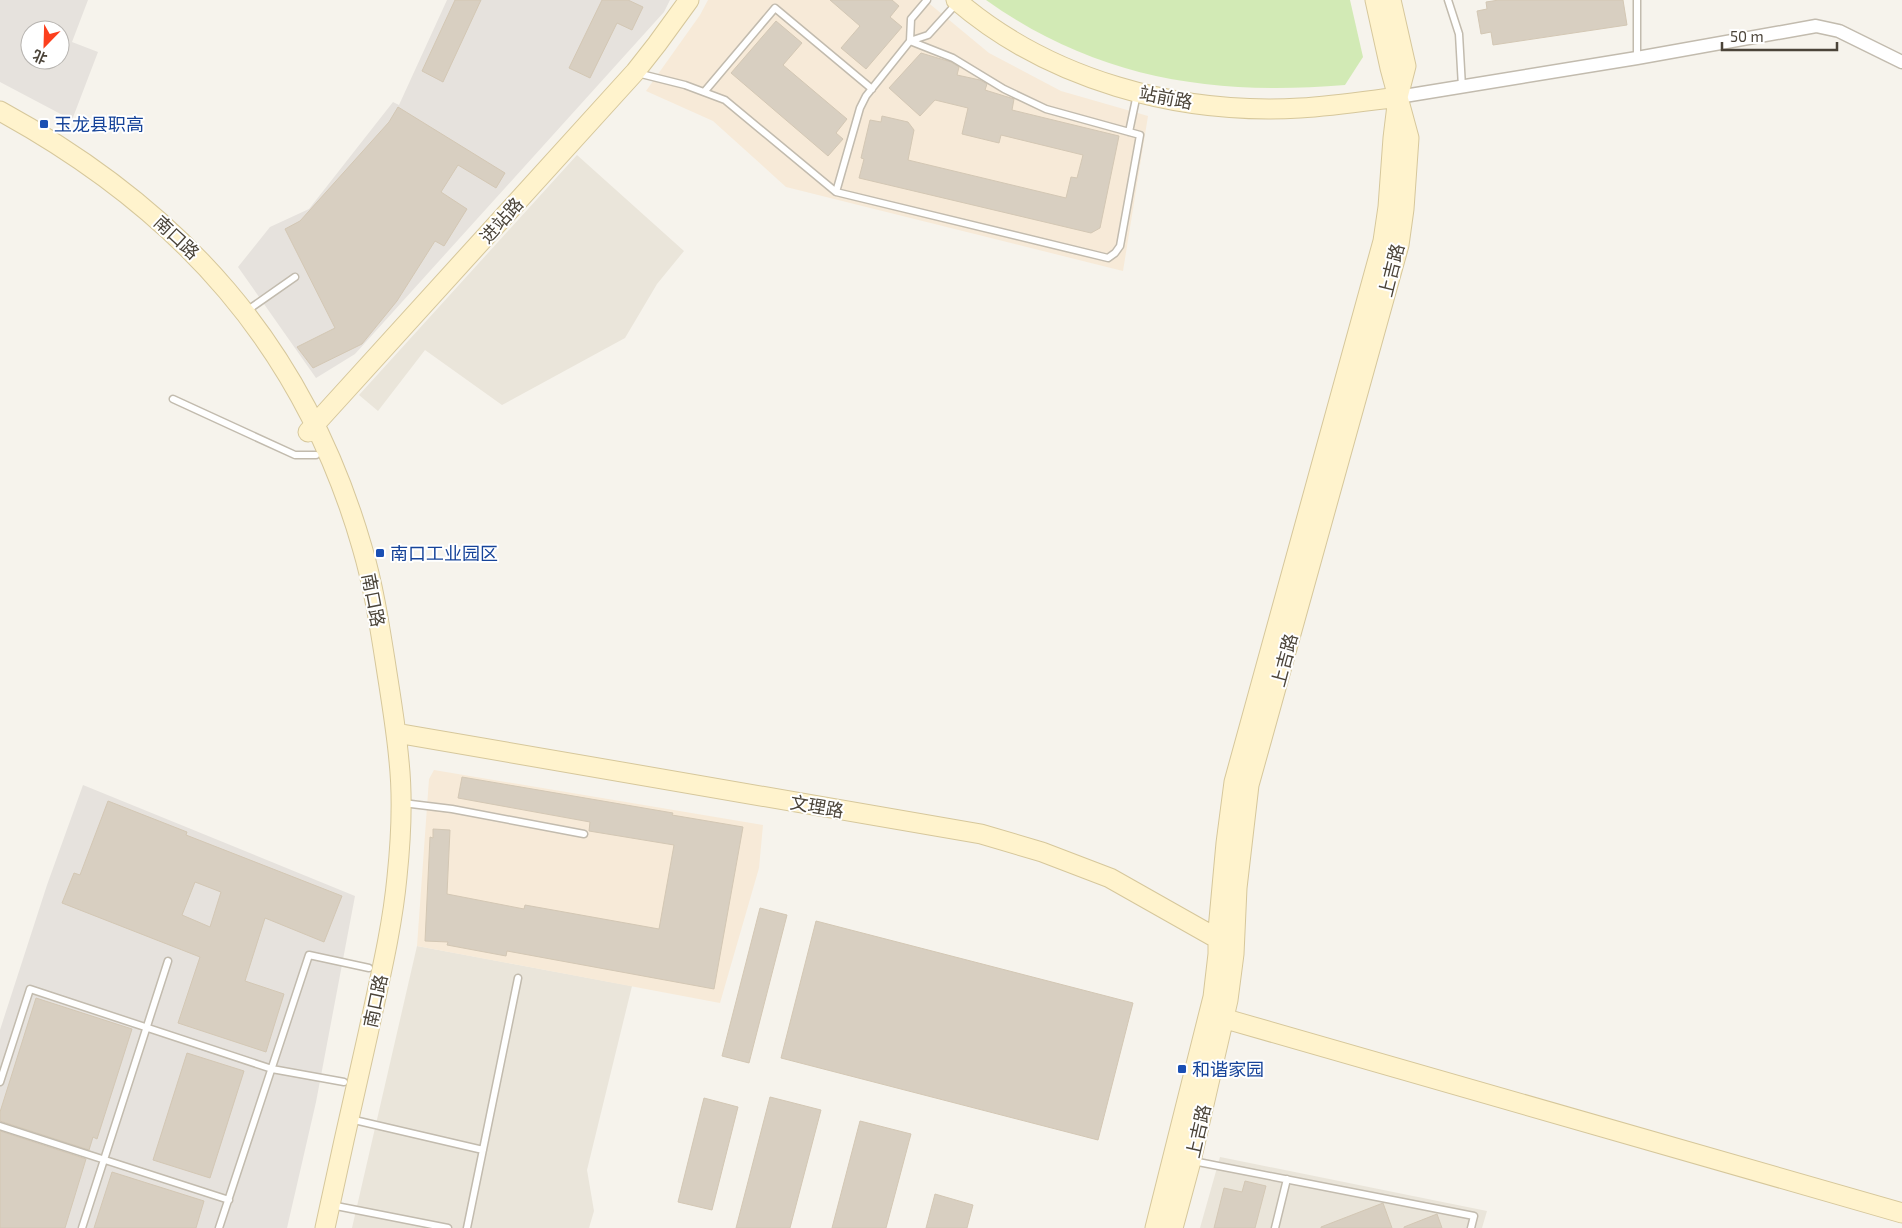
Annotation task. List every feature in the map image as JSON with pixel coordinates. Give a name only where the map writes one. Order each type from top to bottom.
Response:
[{"type":"main road","name":"进站路","points":[[311,429],[635,72],[689,0]]},
{"type":"main road","name":"上吉路","points":[[1155,1228],[1218,1010],[1232,978],[1237,888],[1250,785],[1399,245],[1407,183],[1409,138],[1374,0]]},
{"type":"main road","name":"上吉路","points":[[1173,1228],[1191,1161],[1218,1010],[1216,976],[1218,939],[1226,843],[1234,782],[1383,241],[1388,208],[1398,97],[1406,66],[1391,0]]},
{"type":"main road","name":"站前路","points":[[957,1],[997,32],[1046,60],[1087,77],[1137,92],[1194,103],[1265,108],[1300,108],[1398,97]]},
{"type":"main road","name":"南口路","points":[[0,111],[91,166],[133,198],[199,257],[246,312],[275,353],[311,429],[342,484],[363,549],[379,620],[400,763],[401,803],[397,877],[392,919],[325,1228]]},
{"type":"main road","name":"南口路","points":[[0,126],[84,177],[144,223],[184,260],[210,288],[247,335],[311,429],[316,455],[341,520],[359,586],[380,711],[387,764],[388,803],[385,876],[381,909],[312,1228]]},
{"type":"main road","name":"文理路","points":[[396,733],[981,834],[1042,852],[1110,878],[1218,939]]},
{"type":"main road","points":[[1218,1010],[1902,1201]]},
{"type":"main road","points":[[1218,1010],[1902,1213]]},
{"type":"street","points":[[1398,97],[1637,58],[1816,26],[1839,31],[1902,62]]},
{"type":"lane","points":[[910,41],[910,19],[927,0]]},
{"type":"lane","points":[[1448,0],[1459,34],[1462,87]]},
{"type":"lane","points":[[1637,0],[1637,58]]},
{"type":"lane","points":[[836,192],[860,108],[872,89],[910,41],[928,35],[957,1]]},
{"type":"lane","points":[[705,91],[775,8],[872,89]]},
{"type":"lane","points":[[635,72],[705,91],[725,100],[836,192],[1108,258],[1115,253],[1120,246],[1140,135],[1046,109],[1004,89],[953,58],[910,41]]},
{"type":"lane","points":[[1129,132],[1137,92]]},
{"type":"lane","points":[[246,312],[295,277]]},
{"type":"lane","points":[[172,399],[295,455],[316,455]]},
{"type":"lane","points":[[401,803],[452,808],[584,834]]},
{"type":"lane","points":[[219,1228],[309,955],[369,968]]},
{"type":"lane","points":[[82,1228],[168,961]]},
{"type":"lane","points":[[467,1228],[518,978]]},
{"type":"lane","points":[[0,1082],[30,989],[272,1069],[344,1082]]},
{"type":"lane","points":[[349,1119],[483,1150]]},
{"type":"lane","points":[[0,1126],[229,1200]]},
{"type":"lane","points":[[1191,1161],[1474,1216],[1471,1228]]},
{"type":"lane","points":[[1275,1228],[1287,1179]]},
{"type":"lane","points":[[330,1205],[448,1228]]},
{"type":"shaded area","points":[[0,0],[88,0],[72,42],[98,52],[72,120],[0,82]]},
{"type":"shaded area","points":[[447,0],[670,0],[664,12],[355,354],[316,378],[238,267],[270,227],[309,209],[393,102],[399,105]]},
{"type":"shaded area","points":[[708,0],[925,0],[989,53],[1061,91],[1148,116],[1123,271],[786,187],[713,121],[646,91],[700,15]]},
{"type":"shaded area","points":[[577,155],[684,251],[657,284],[625,338],[502,405],[425,350],[378,411],[359,395]]},
{"type":"shaded area","points":[[434,770],[763,825],[759,868],[720,1003],[417,946],[429,779]]},
{"type":"shaded area","points":[[83,785],[355,896],[316,1102],[287,1228],[0,1228],[0,1030],[47,885]]},
{"type":"shaded area","points":[[417,946],[632,986],[587,1170],[594,1211],[589,1228],[352,1228]]},
{"type":"shaded area","points":[[1220,1157],[1487,1211],[1482,1228],[1200,1228]]},
{"type":"green space","points":[[986,0],[1350,0],[1363,57],[1345,85],[1296,88],[1202,84],[1157,76],[1113,65],[1070,48],[1028,27]]},
{"type":"building","points":[[455,0],[481,0],[443,82],[422,71]]},
{"type":"building","points":[[602,0],[628,0],[643,7],[632,30],[617,23],[590,78],[569,68]]},
{"type":"building","points":[[830,0],[892,0],[899,6],[890,17],[902,27],[866,69],[841,48],[860,26]]},
{"type":"building","points":[[1499,0],[1623,0],[1627,25],[1493,45],[1491,32],[1481,34],[1477,11],[1487,9],[1486,2]]},
{"type":"building","points":[[776,21],[802,43],[783,65],[847,119],[836,133],[843,139],[828,156],[731,73]]},
{"type":"building","points":[[921,53],[951,62],[959,67],[957,75],[980,80],[987,84],[985,90],[1014,99],[1012,110],[1119,136],[1100,228],[1091,233],[859,178],[864,159],[861,158],[870,120],[881,122],[882,116],[908,122],[914,130],[908,160],[1066,198],[1071,177],[1077,178],[1083,155],[1001,135],[999,143],[962,134],[968,108],[935,100],[920,116],[889,88]]},
{"type":"building","points":[[398,107],[505,173],[496,188],[458,165],[441,192],[467,209],[444,246],[435,241],[397,301],[362,344],[313,368],[297,347],[335,328],[285,229],[300,221],[389,122]]},
{"type":"building","points":[[462,777],[673,813],[672,815],[743,827],[714,989],[507,951],[506,956],[447,945],[448,942],[425,941],[430,837],[433,838],[433,829],[450,830],[447,894],[524,909],[525,905],[659,929],[674,845],[589,831],[590,822],[458,798]]},
{"type":"building","points":[[108,801],[187,832],[186,835],[342,896],[324,942],[265,918],[245,981],[284,994],[266,1052],[178,1023],[200,957],[62,903],[74,873],[80,875]],"holes":[[[195,882],[221,892],[210,927],[182,915]]]},
{"type":"building","points":[[760,908],[787,915],[749,1063],[722,1056]]},
{"type":"building","points":[[816,921],[1133,1003],[1098,1140],[781,1058]]},
{"type":"building","points":[[36,998],[132,1029],[97,1139],[93,1137],[89,1150],[0,1121],[0,1112]]},
{"type":"building","points":[[187,1053],[244,1071],[210,1178],[153,1160]]},
{"type":"building","points":[[770,1097],[821,1110],[790,1228],[736,1228]]},
{"type":"building","points":[[704,1098],[738,1107],[712,1210],[678,1202]]},
{"type":"building","points":[[860,1121],[911,1134],[886,1228],[832,1228]]},
{"type":"building","points":[[0,1131],[86,1159],[65,1228],[0,1228]]},
{"type":"building","points":[[112,1172],[204,1201],[196,1228],[94,1228]]},
{"type":"building","points":[[1245,1181],[1266,1186],[1255,1228],[1214,1228],[1224,1188],[1242,1192]]},
{"type":"building","points":[[935,1194],[973,1205],[967,1228],[926,1228]]},
{"type":"building","points":[[1383,1203],[1392,1228],[1321,1228],[1321,1227]]},
{"type":"building","points":[[1437,1214],[1442,1228],[1404,1228],[1404,1227]]},
{"type":"place","name":"玉龙县职高","points":[[44,124]]},
{"type":"place","name":"南口工业园区","points":[[380,553]]},
{"type":"place","name":"和谐家园","points":[[1182,1069]]}]
